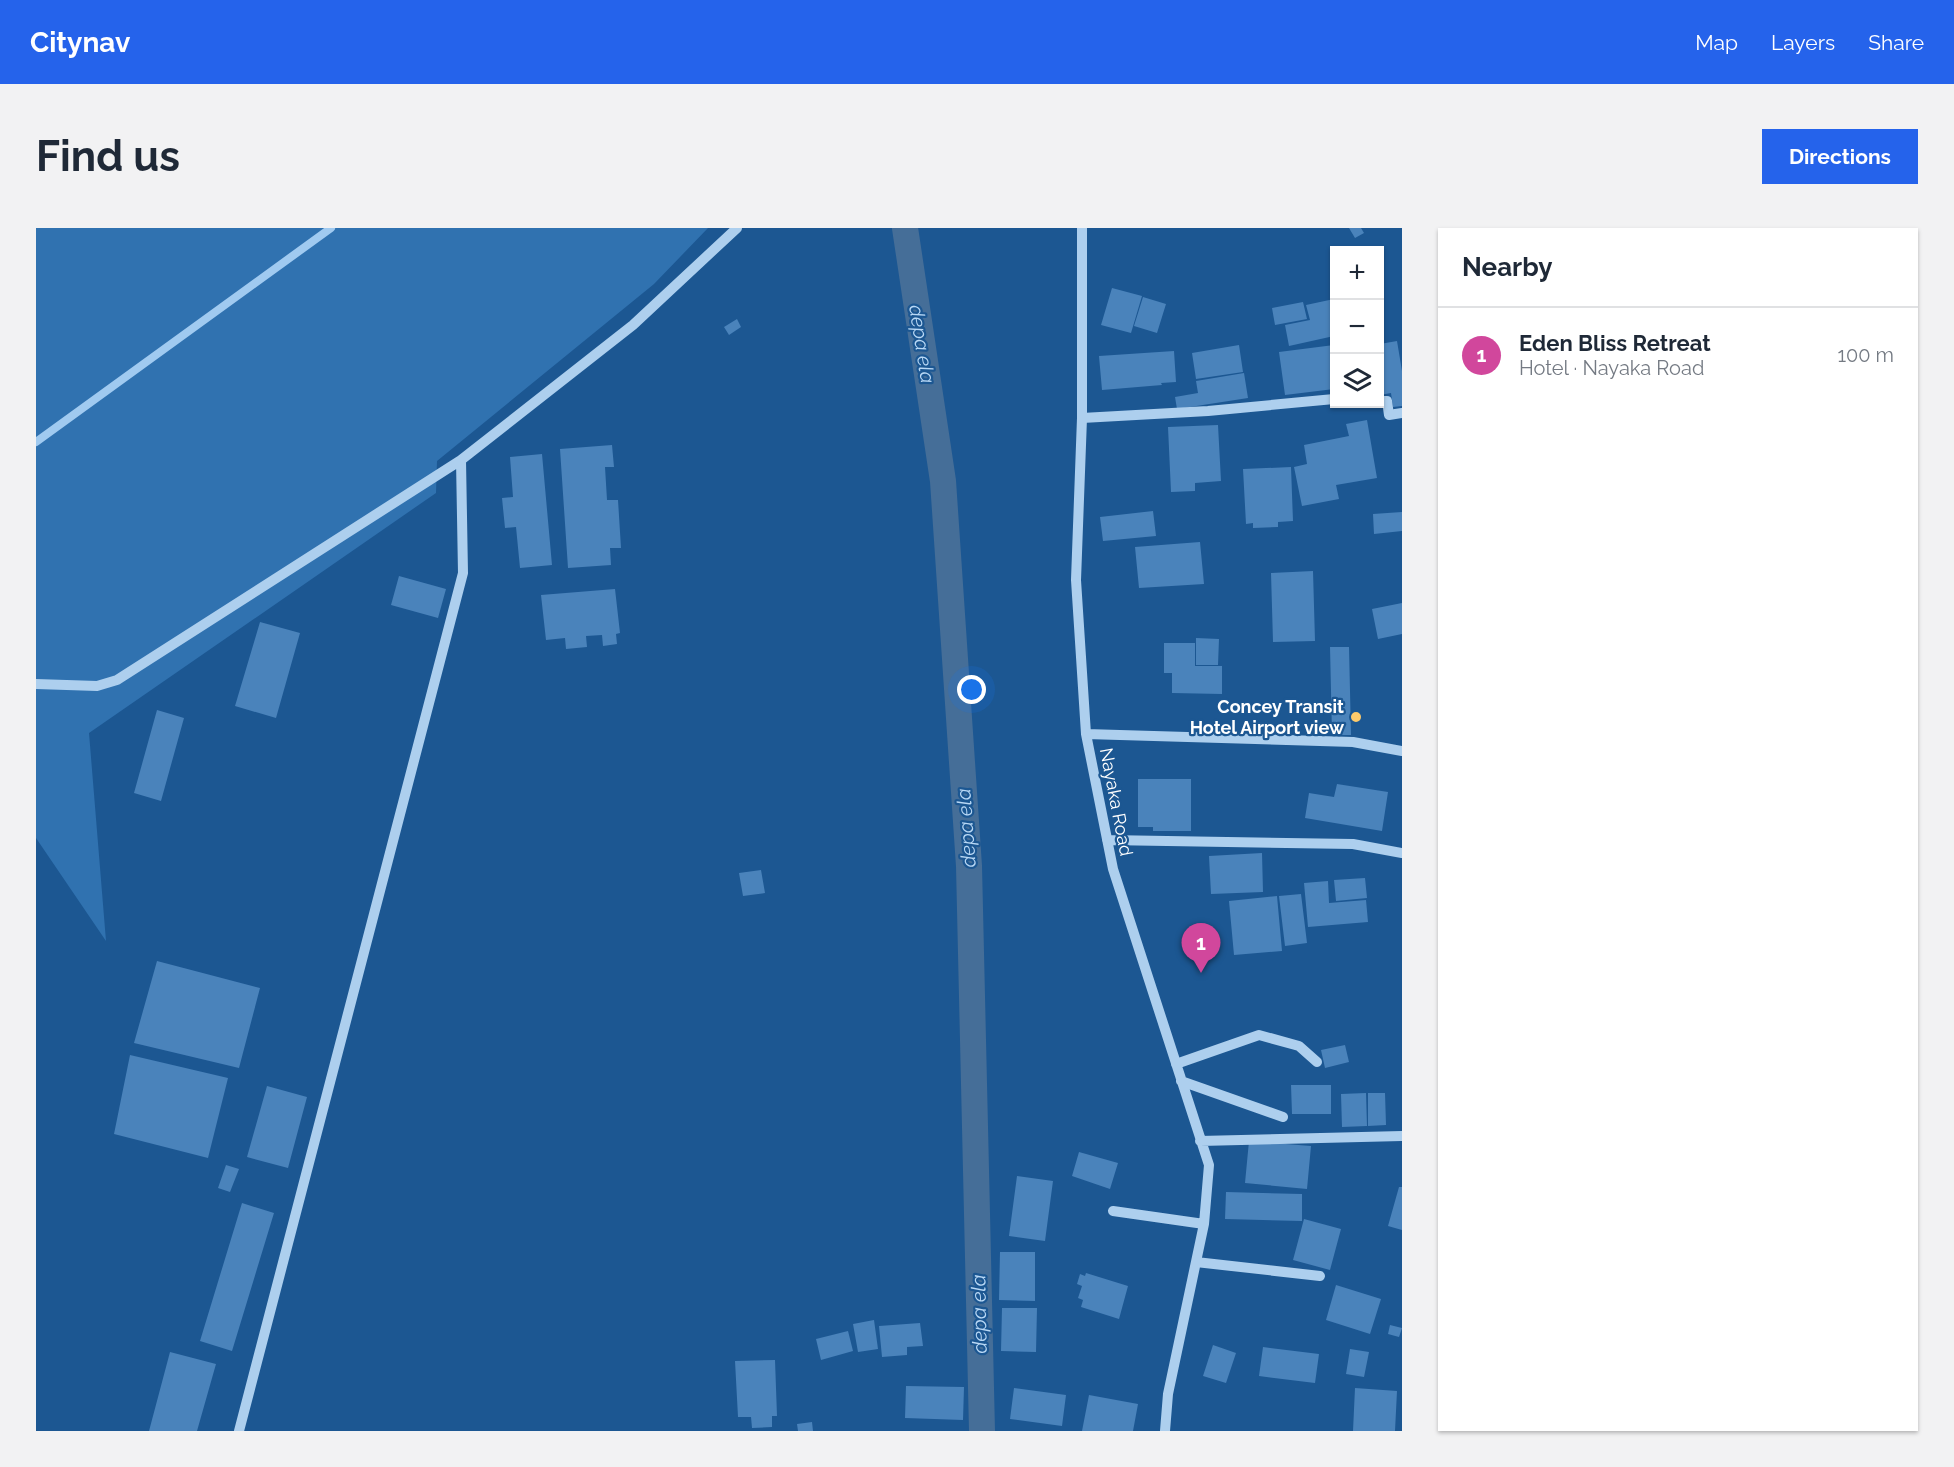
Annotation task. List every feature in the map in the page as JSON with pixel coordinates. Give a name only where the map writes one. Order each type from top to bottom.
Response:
[{"type":"street","points":[[36,684],[97,686],[117,680],[436,478],[633,325],[738,228]]},
{"type":"street","points":[[1082,228],[1082,418],[1076,580],[1086,734]]},
{"type":"street","points":[[1082,418],[1209,411],[1330,399]]},
{"type":"street","points":[[1384,401],[1387,401],[1389,415],[1402,413]]},
{"type":"street","points":[[238,1431],[463,573],[461,460]]},
{"type":"street","name":"Nayaka Road","points":[[1165,1431],[1168,1394],[1204,1224],[1209,1165],[1113,869],[1086,734],[1353,742],[1402,751]]},
{"type":"street","points":[[1107,840],[1353,844],[1402,853]]},
{"type":"street","points":[[1176,1064],[1259,1035],[1299,1046],[1317,1062]]},
{"type":"street","points":[[1181,1081],[1283,1117]]},
{"type":"street","points":[[1200,1141],[1402,1136]]},
{"type":"street","points":[[1113,1212],[1204,1224]]},
{"type":"street","points":[[1196,1262],[1320,1276]]},
{"type":"shaded area","points":[[36,228],[708,228],[654,284],[437,461],[436,493],[89,733],[106,941],[36,838]]},
{"type":"building","points":[[1349,228],[1361,228],[1364,233],[1355,238]]},
{"type":"building","points":[[1112,288],[1142,296],[1131,333],[1101,325]]},
{"type":"building","points":[[1143,297],[1166,304],[1157,333],[1134,326]]},
{"type":"building","points":[[1330,300],[1330,337],[1289,346],[1285,325],[1310,320],[1306,305]]},
{"type":"building","points":[[1303,302],[1307,319],[1275,325],[1272,308]]},
{"type":"building","points":[[737,319],[741,327],[729,335],[724,327]]},
{"type":"building","points":[[1397,341],[1402,371],[1402,406],[1393,407],[1391,393],[1384,394],[1384,343]]},
{"type":"building","points":[[1239,345],[1243,372],[1196,379],[1192,353]]},
{"type":"building","points":[[1330,346],[1330,389],[1285,395],[1279,352]]},
{"type":"building","points":[[1174,351],[1176,382],[1102,390],[1099,356]]},
{"type":"building","points":[[1244,373],[1248,398],[1177,409],[1175,397],[1198,393],[1196,381]]},
{"type":"building","points":[[1367,420],[1377,478],[1336,485],[1339,499],[1302,506],[1294,467],[1307,464],[1304,445],[1349,436],[1346,424]]},
{"type":"building","points":[[1218,425],[1221,481],[1195,483],[1195,491],[1171,492],[1168,427]]},
{"type":"building","points":[[612,445],[614,467],[605,467],[607,500],[618,500],[621,548],[610,548],[611,565],[568,568],[560,449]]},
{"type":"building","points":[[542,454],[552,565],[520,568],[516,527],[505,528],[502,498],[513,497],[510,457]]},
{"type":"building","points":[[1291,467],[1293,521],[1278,522],[1278,527],[1253,528],[1253,523],[1246,524],[1243,469]]},
{"type":"building","points":[[1153,511],[1156,536],[1103,541],[1100,517]]},
{"type":"building","points":[[1402,512],[1402,531],[1374,534],[1373,514]]},
{"type":"building","points":[[1200,542],[1204,584],[1139,588],[1135,547]]},
{"type":"building","points":[[1313,571],[1315,641],[1273,642],[1271,573]]},
{"type":"building","points":[[399,576],[446,589],[438,618],[391,605]]},
{"type":"building","points":[[615,589],[620,633],[616,634],[617,644],[603,646],[602,635],[586,636],[587,647],[566,649],[565,638],[546,640],[541,595]]},
{"type":"building","points":[[1402,603],[1402,634],[1378,639],[1372,609]]},
{"type":"building","points":[[260,622],[300,633],[276,718],[235,706]]},
{"type":"building","points":[[1196,638],[1219,639],[1218,665],[1196,665]]},
{"type":"building","points":[[1164,643],[1195,643],[1195,666],[1222,666],[1222,694],[1172,693],[1172,673],[1164,673]]},
{"type":"building","points":[[1330,647],[1349,647],[1351,735],[1332,735]]},
{"type":"building","points":[[157,710],[184,718],[161,801],[134,793]]},
{"type":"building","points":[[1138,779],[1191,779],[1191,831],[1153,831],[1153,827],[1138,827]]},
{"type":"building","points":[[1337,784],[1388,792],[1382,831],[1305,818],[1309,793],[1334,797]]},
{"type":"building","points":[[1262,853],[1263,892],[1211,894],[1209,856]]},
{"type":"building","points":[[761,870],[765,893],[743,896],[739,873]]},
{"type":"building","points":[[1365,878],[1367,898],[1336,901],[1334,880]]},
{"type":"building","points":[[1328,881],[1329,903],[1366,900],[1368,922],[1308,927],[1304,883]]},
{"type":"building","points":[[1301,894],[1307,943],[1285,946],[1279,896]]},
{"type":"building","points":[[1277,896],[1282,951],[1234,955],[1229,901]]},
{"type":"building","points":[[157,961],[260,988],[239,1068],[134,1043]]},
{"type":"building","points":[[1345,1045],[1349,1062],[1325,1068],[1321,1050]]},
{"type":"building","points":[[130,1055],[228,1078],[208,1158],[114,1134]]},
{"type":"building","points":[[1291,1085],[1331,1085],[1331,1114],[1292,1114]]},
{"type":"building","points":[[267,1086],[307,1097],[288,1168],[247,1157]]},
{"type":"building","points":[[1366,1093],[1367,1126],[1342,1127],[1341,1094]]},
{"type":"building","points":[[1368,1093],[1385,1093],[1386,1125],[1368,1126]]},
{"type":"building","points":[[1249,1141],[1311,1146],[1307,1189],[1245,1183]]},
{"type":"building","points":[[1079,1152],[1118,1163],[1110,1189],[1072,1176]]},
{"type":"building","points":[[226,1165],[239,1169],[230,1192],[218,1188]]},
{"type":"building","points":[[1017,1176],[1053,1181],[1045,1241],[1009,1236]]},
{"type":"building","points":[[1399,1187],[1402,1187],[1402,1230],[1388,1226]]},
{"type":"building","points":[[1226,1192],[1302,1194],[1302,1221],[1225,1219]]},
{"type":"building","points":[[242,1203],[274,1213],[232,1351],[200,1341]]},
{"type":"building","points":[[1304,1219],[1341,1229],[1330,1270],[1293,1260]]},
{"type":"building","points":[[1000,1252],[1035,1252],[1035,1301],[999,1300]]},
{"type":"building","points":[[1086,1273],[1128,1286],[1119,1319],[1081,1307],[1083,1300],[1078,1298],[1082,1286],[1077,1284],[1080,1274],[1085,1276]]},
{"type":"building","points":[[1336,1285],[1381,1299],[1370,1334],[1326,1320]]},
{"type":"building","points":[[1002,1308],[1037,1308],[1036,1352],[1001,1351]]},
{"type":"building","points":[[874,1320],[878,1349],[858,1352],[853,1324]]},
{"type":"building","points":[[920,1323],[923,1346],[907,1347],[907,1355],[882,1357],[879,1326]]},
{"type":"building","points":[[1390,1325],[1402,1328],[1399,1337],[1388,1334]]},
{"type":"building","points":[[848,1331],[853,1351],[821,1360],[816,1339]]},
{"type":"building","points":[[1213,1345],[1236,1353],[1226,1383],[1203,1376]]},
{"type":"building","points":[[1263,1347],[1319,1354],[1315,1383],[1259,1376]]},
{"type":"building","points":[[1350,1349],[1369,1352],[1364,1377],[1346,1374]]},
{"type":"building","points":[[170,1352],[216,1364],[197,1431],[149,1431]]},
{"type":"building","points":[[775,1360],[777,1416],[772,1416],[772,1427],[752,1428],[751,1417],[738,1417],[735,1361]]},
{"type":"building","points":[[906,1386],[964,1387],[963,1420],[905,1418]]},
{"type":"building","points":[[1014,1388],[1066,1395],[1062,1426],[1010,1419]]},
{"type":"building","points":[[1355,1388],[1397,1391],[1395,1431],[1353,1431]]},
{"type":"building","points":[[1089,1395],[1138,1404],[1133,1431],[1082,1431]]},
{"type":"building","points":[[812,1422],[813,1431],[798,1431],[797,1424]]},
{"type":"waterway","points":[[36,442],[331,228]]},
{"type":"waterway","name":"depa ela","points":[[905,228],[943,481],[969,866],[982,1431]]},
{"type":"place","name":"Concey Transit Hotel Airport view","points":[[1356,717]]},
{"type":"place","name":"Eden Bliss Retreat","points":[[1201,973]]}]
